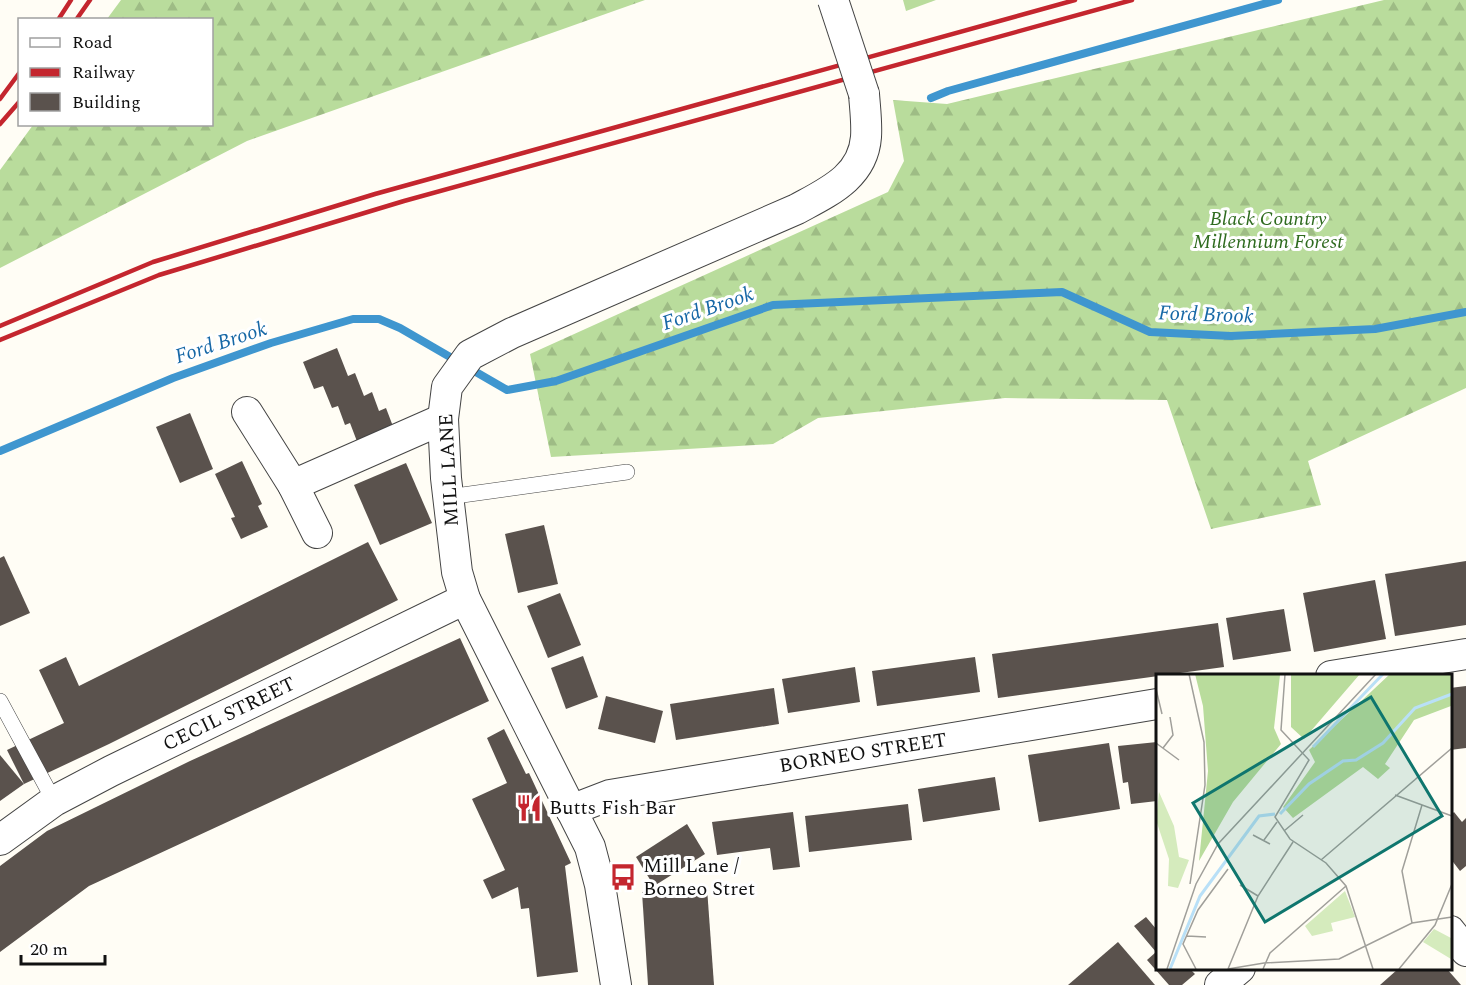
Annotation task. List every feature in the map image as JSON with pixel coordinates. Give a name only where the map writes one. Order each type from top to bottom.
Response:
[{"type":"street","name":"MILL LANE","points":[[616,985],[600,885],[590,847],[465,599],[457,572],[448,497],[443,419],[447,387],[470,355],[512,333],[797,209],[836,188],[848,178],[859,162],[866,138],[864,94],[832,0]]},
{"type":"street","points":[[248,412],[294,485],[317,532]]},
{"type":"street","points":[[294,485],[443,419]]},
{"type":"street","name":"CECIL STREET","points":[[0,840],[54,801],[111,771],[465,599]]},
{"type":"street","points":[[1344,674],[1466,654]]},
{"type":"street","name":"BORNEO STREET","points":[[571,810],[610,795],[1156,704]]},
{"type":"street","points":[[1451,933],[1466,951]]},
{"type":"street","points":[[1220,985],[1239,970]]},
{"type":"lane","points":[[448,497],[627,472]]},
{"type":"lane","points":[[0,701],[54,801]]},
{"type":"green space","points":[[121,0],[645,0],[247,141],[0,268],[0,170],[32,126],[213,126],[213,18],[108,18]]},
{"type":"green space","points":[[903,0],[936,0],[906,11]]},
{"type":"green space","name":"Black Country Millennium Forest","points":[[1384,0],[1466,0],[1466,388],[1308,461],[1321,505],[1211,529],[1167,400],[1005,398],[818,418],[773,444],[551,457],[530,354],[888,192],[904,161],[893,100],[947,104]]},
{"type":"building","points":[[337,348],[348,376],[355,373],[364,396],[372,392],[379,411],[386,408],[394,429],[358,444],[350,423],[345,425],[338,406],[332,408],[323,386],[314,389],[303,362]]},
{"type":"building","points":[[190,413],[213,469],[180,483],[156,427]]},
{"type":"building","points":[[242,461],[262,504],[258,506],[268,527],[241,539],[231,518],[235,517],[215,474]]},
{"type":"building","points":[[406,463],[432,523],[380,545],[354,485]]},
{"type":"building","points":[[544,525],[558,584],[518,593],[505,534]]},
{"type":"building","points":[[368,542],[398,600],[24,784],[7,750],[64,723],[39,670],[66,657],[79,686]]},
{"type":"building","points":[[4,556],[30,613],[0,626],[0,558]]},
{"type":"building","points":[[1466,561],[1466,625],[1395,636],[1385,574]]},
{"type":"building","points":[[1375,580],[1386,639],[1314,652],[1303,593]]},
{"type":"building","points":[[560,593],[581,645],[548,658],[527,606]]},
{"type":"building","points":[[1284,609],[1291,651],[1233,660],[1226,618]]},
{"type":"building","points":[[1218,623],[1224,667],[1156,674],[1156,676],[998,698],[992,654]]},
{"type":"building","points":[[460,638],[489,701],[89,886],[0,952],[0,866],[47,831],[190,761]]},
{"type":"building","points":[[583,656],[598,697],[566,709],[551,668]]},
{"type":"building","points":[[975,657],[980,692],[877,706],[872,671]]},
{"type":"building","points":[[855,667],[860,702],[788,713],[782,679]]},
{"type":"building","points":[[1466,686],[1466,748],[1451,750],[1451,688]]},
{"type":"building","points":[[774,688],[779,724],[676,740],[670,704]]},
{"type":"building","points":[[606,696],[663,711],[655,743],[598,729]]},
{"type":"building","points":[[504,729],[526,774],[529,773],[571,863],[565,866],[578,972],[537,977],[529,908],[521,909],[518,887],[492,899],[483,880],[505,870],[472,799],[507,783],[487,738]]},
{"type":"building","points":[[1156,742],[1156,801],[1131,804],[1128,782],[1123,783],[1118,746]]},
{"type":"building","points":[[1109,743],[1120,809],[1039,822],[1028,755]]},
{"type":"building","points":[[0,755],[24,784],[0,801]]},
{"type":"building","points":[[995,777],[1000,810],[923,822],[918,789]]},
{"type":"building","points":[[908,804],[912,840],[809,852],[805,816]]},
{"type":"building","points":[[793,812],[800,867],[773,870],[770,848],[717,855],[712,822]]},
{"type":"building","points":[[1454,812],[1462,822],[1466,818],[1466,866],[1460,871],[1451,859],[1451,815]]},
{"type":"building","points":[[687,824],[705,854],[654,886],[636,857]]},
{"type":"building","points":[[707,888],[714,985],[648,985],[642,892]]},
{"type":"building","points":[[1146,917],[1156,929],[1156,952],[1134,926]]},
{"type":"building","points":[[1118,942],[1155,985],[1068,985]]},
{"type":"building","points":[[1156,952],[1156,970],[1191,970],[1195,974],[1182,985],[1169,985],[1147,960]]},
{"type":"building","points":[[1397,970],[1448,970],[1461,985],[1380,985]]},
{"type":"waterway","points":[[931,98],[948,91],[1278,0]]},
{"type":"waterway","name":"Ford Brook","points":[[0,451],[173,378],[271,343],[353,319],[379,319],[400,328],[507,390],[556,381],[773,305],[1062,292],[1150,332],[1231,336],[1375,329],[1466,312]]},
{"type":"railway","points":[[59,18],[71,0]]},
{"type":"railway","points":[[77,18],[90,0]]},
{"type":"railway","points":[[0,326],[153,262],[375,194],[1075,0]]},
{"type":"railway","points":[[0,340],[159,275],[404,201],[1132,0]]},
{"type":"railway","points":[[0,99],[18,75]]},
{"type":"railway","points":[[0,124],[18,103]]},
{"type":"place","name":"Butts Fish Bar","points":[[529,808]]},
{"type":"place","name":"Mill Lane / Borneo Stret","points":[[623,877]]}]
